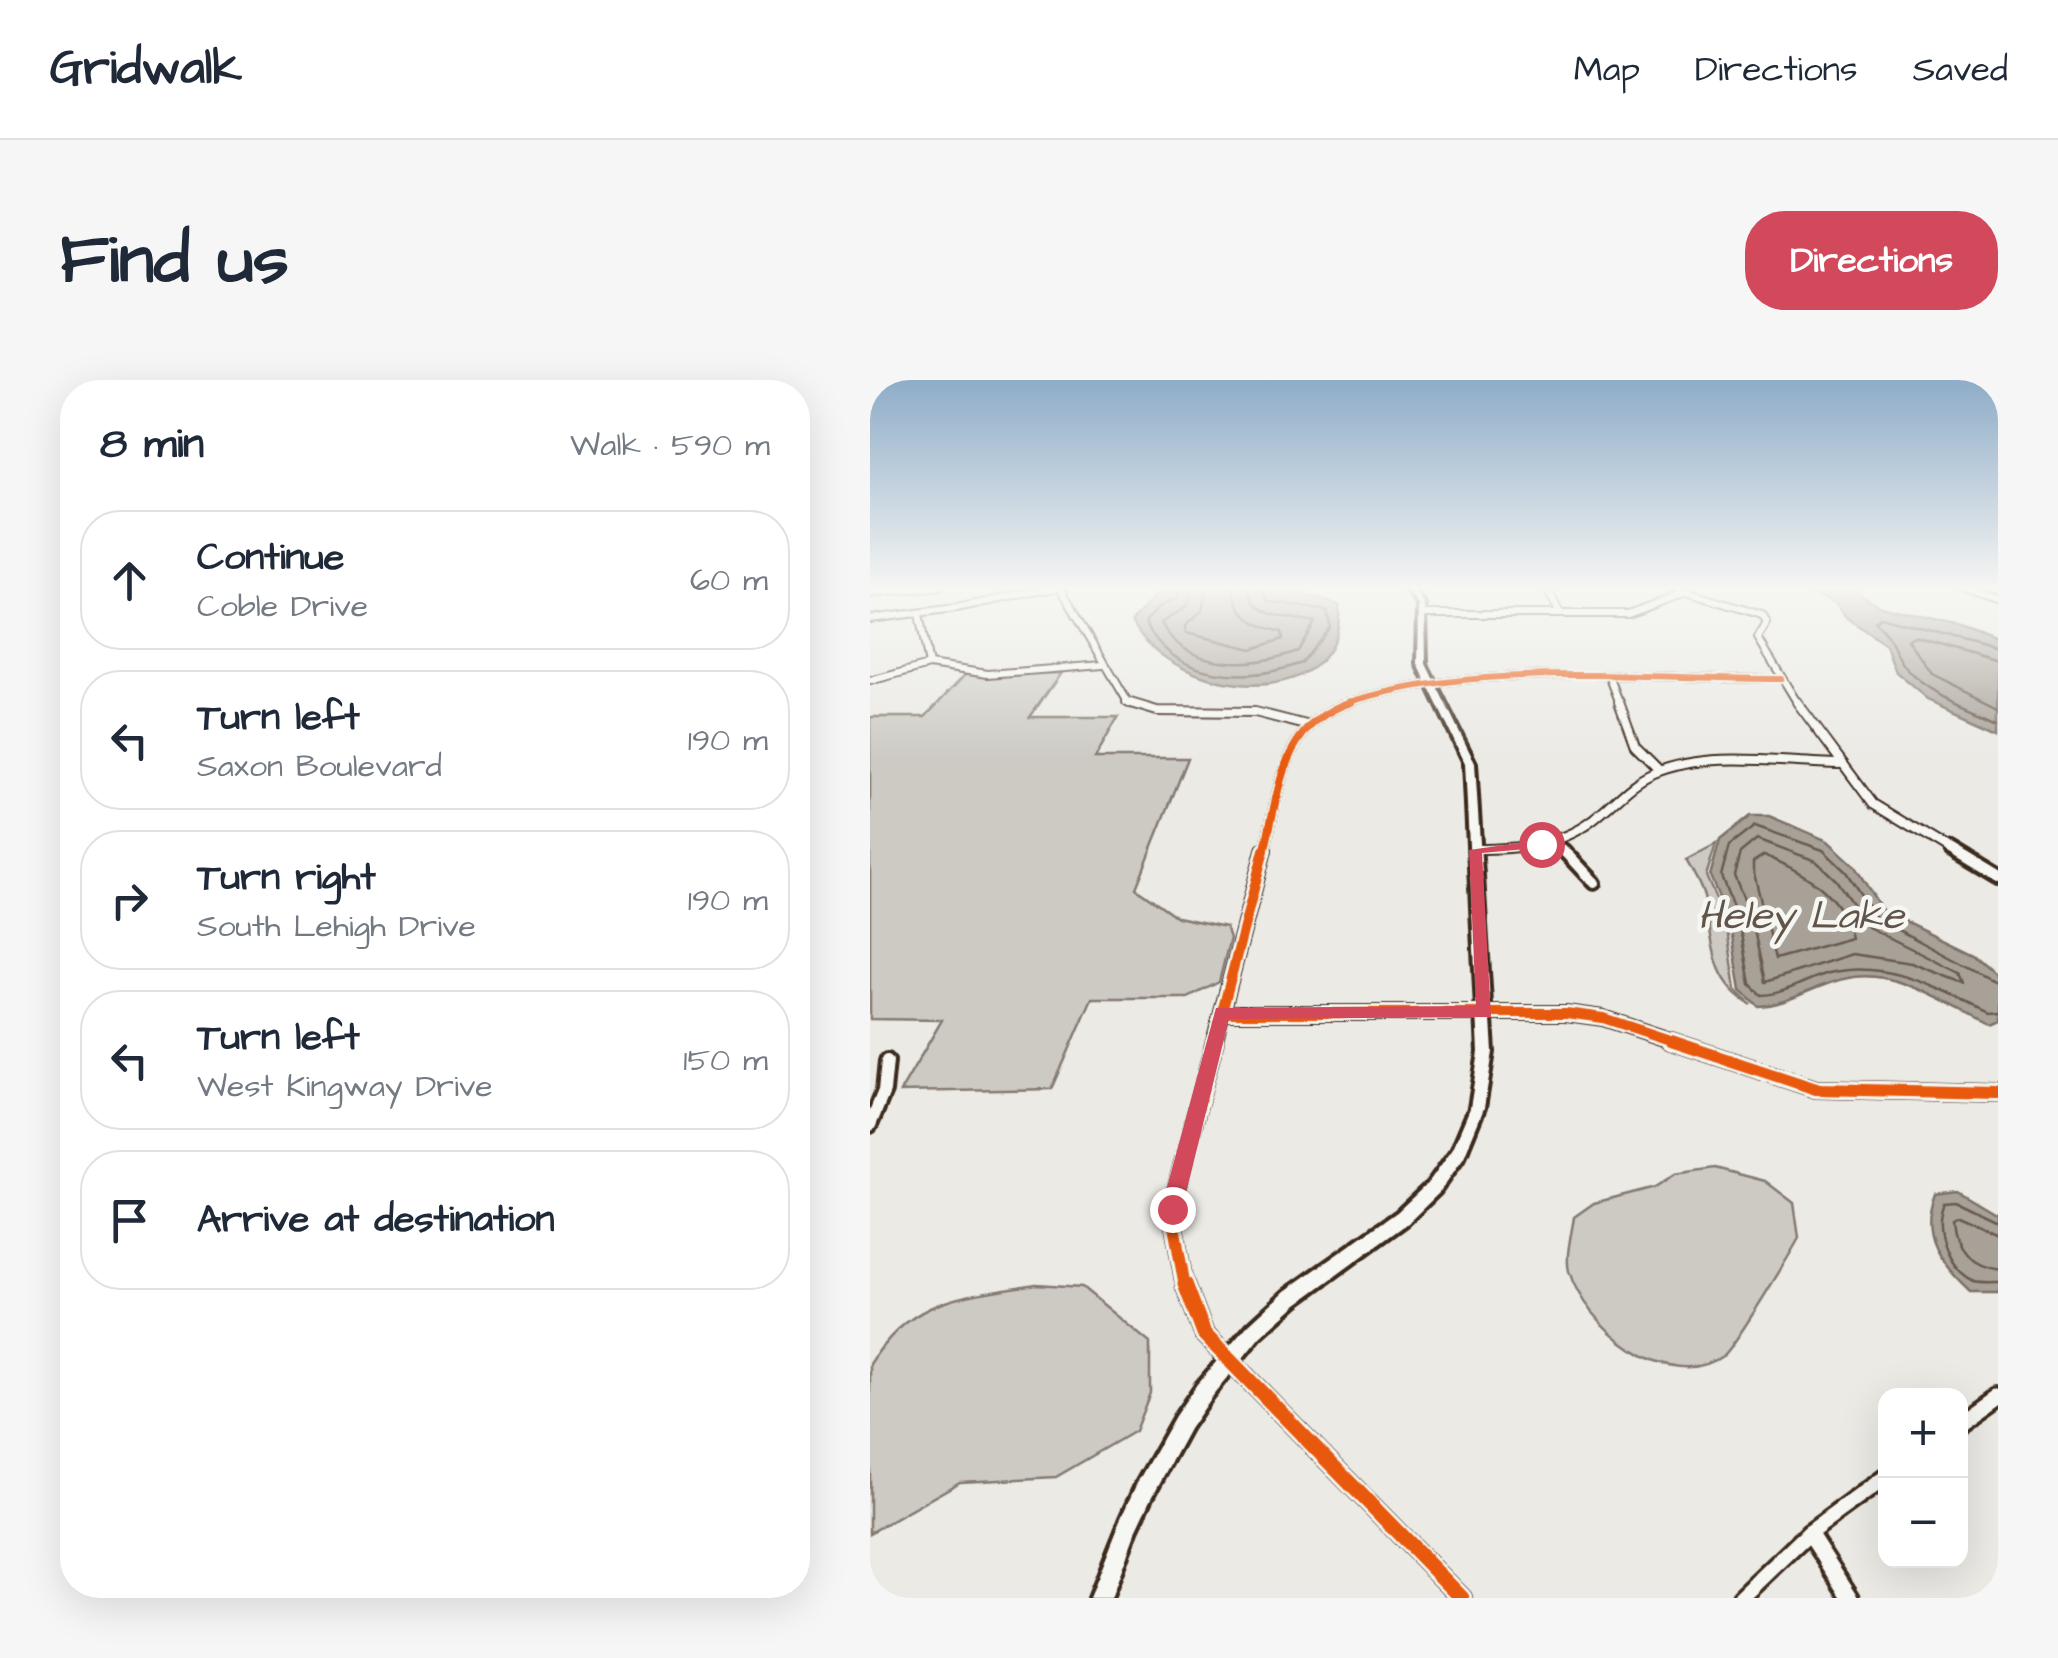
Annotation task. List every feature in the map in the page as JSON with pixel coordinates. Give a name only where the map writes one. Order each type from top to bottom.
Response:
[{"type":"main road","points":[[1100,1598],[1162,1454],[1229,1359],[1281,1306],[1390,1231],[1440,1179],[1468,1130],[1483,1086],[1485,1013],[1470,764],[1421,660],[1421,644]]},
{"type":"street","points":[[925,644],[929,665]]},
{"type":"street","points":[[1091,644],[1128,704],[1157,710],[1255,712],[1306,724]]},
{"type":"street","points":[[1759,644],[1838,764],[1873,804],[1998,879]]},
{"type":"street","points":[[870,681],[929,665],[964,672],[1057,672],[1103,665]]},
{"type":"street","points":[[1462,1598],[1204,1334],[1184,1290],[1172,1244],[1172,1209],[1288,756],[1306,724],[1367,694],[1492,678],[1780,679]]},
{"type":"street","points":[[1610,678],[1635,746],[1660,770]]},
{"type":"street","points":[[1476,850],[1553,840],[1587,825],[1630,785],[1660,770],[1710,764],[1838,764]]},
{"type":"street","points":[[1553,840],[1594,883]]},
{"type":"street","points":[[1222,1013],[1485,1013],[1603,1018],[1816,1089],[1998,1093]]},
{"type":"street","points":[[870,1125],[884,1091],[887,1061]]},
{"type":"street","points":[[1968,1417],[1998,1396]]},
{"type":"street","points":[[1742,1598],[1808,1533],[1885,1478]]},
{"type":"street","points":[[1808,1533],[1851,1598]]},
{"type":"shaded area","points":[[1061,673],[1030,717],[1118,717],[1095,758],[1188,758],[1136,888],[1177,917],[1226,927],[1230,938],[1219,982],[1188,998],[1092,998],[1052,1089],[900,1092],[942,1020],[870,1019],[870,717],[925,717],[965,675]]},
{"type":"shaded area","points":[[1716,844],[1706,876],[1726,923],[1736,989],[1751,1004],[1738,995],[1721,973],[1705,899],[1686,860]]},
{"type":"shaded area","points":[[1715,1168],[1765,1181],[1794,1203],[1799,1238],[1724,1355],[1702,1365],[1678,1367],[1631,1349],[1592,1313],[1569,1271],[1574,1217],[1594,1203],[1655,1187],[1675,1174]]},
{"type":"shaded area","points":[[1036,1284],[1082,1287],[1150,1343],[1150,1393],[1135,1431],[1056,1477],[960,1482],[870,1533],[870,1364],[904,1324],[922,1312],[963,1297]]},
{"type":"water","points":[[1150,644],[1332,644],[1315,666],[1287,680],[1253,685],[1217,680],[1182,668]]},
{"type":"water","points":[[1998,644],[1998,730],[1928,699],[1896,672],[1886,645]]},
{"type":"water","name":"Heley Lake","points":[[1750,816],[1769,816],[1828,841],[1854,865],[1882,910],[1973,954],[1998,976],[1998,1020],[1989,1024],[1921,990],[1866,976],[1836,981],[1781,1002],[1758,1006],[1741,990],[1730,924],[1710,876],[1720,840]]},
{"type":"water","points":[[1958,1191],[1998,1215],[1998,1292],[1971,1292],[1935,1248],[1929,1223],[1935,1194]]},
{"type":"cycle path","points":[[1462,1598],[1204,1334],[1177,1258],[1171,1209],[1292,744],[1306,725],[1338,706],[1393,688],[1491,678],[1781,679]]},
{"type":"cycle path","points":[[1222,1013],[1566,1013],[1603,1018],[1816,1089],[1998,1093]]},
{"type":"route","points":[[1172,1209],[1222,1013],[1485,1013],[1476,850],[1541,844]]}]
